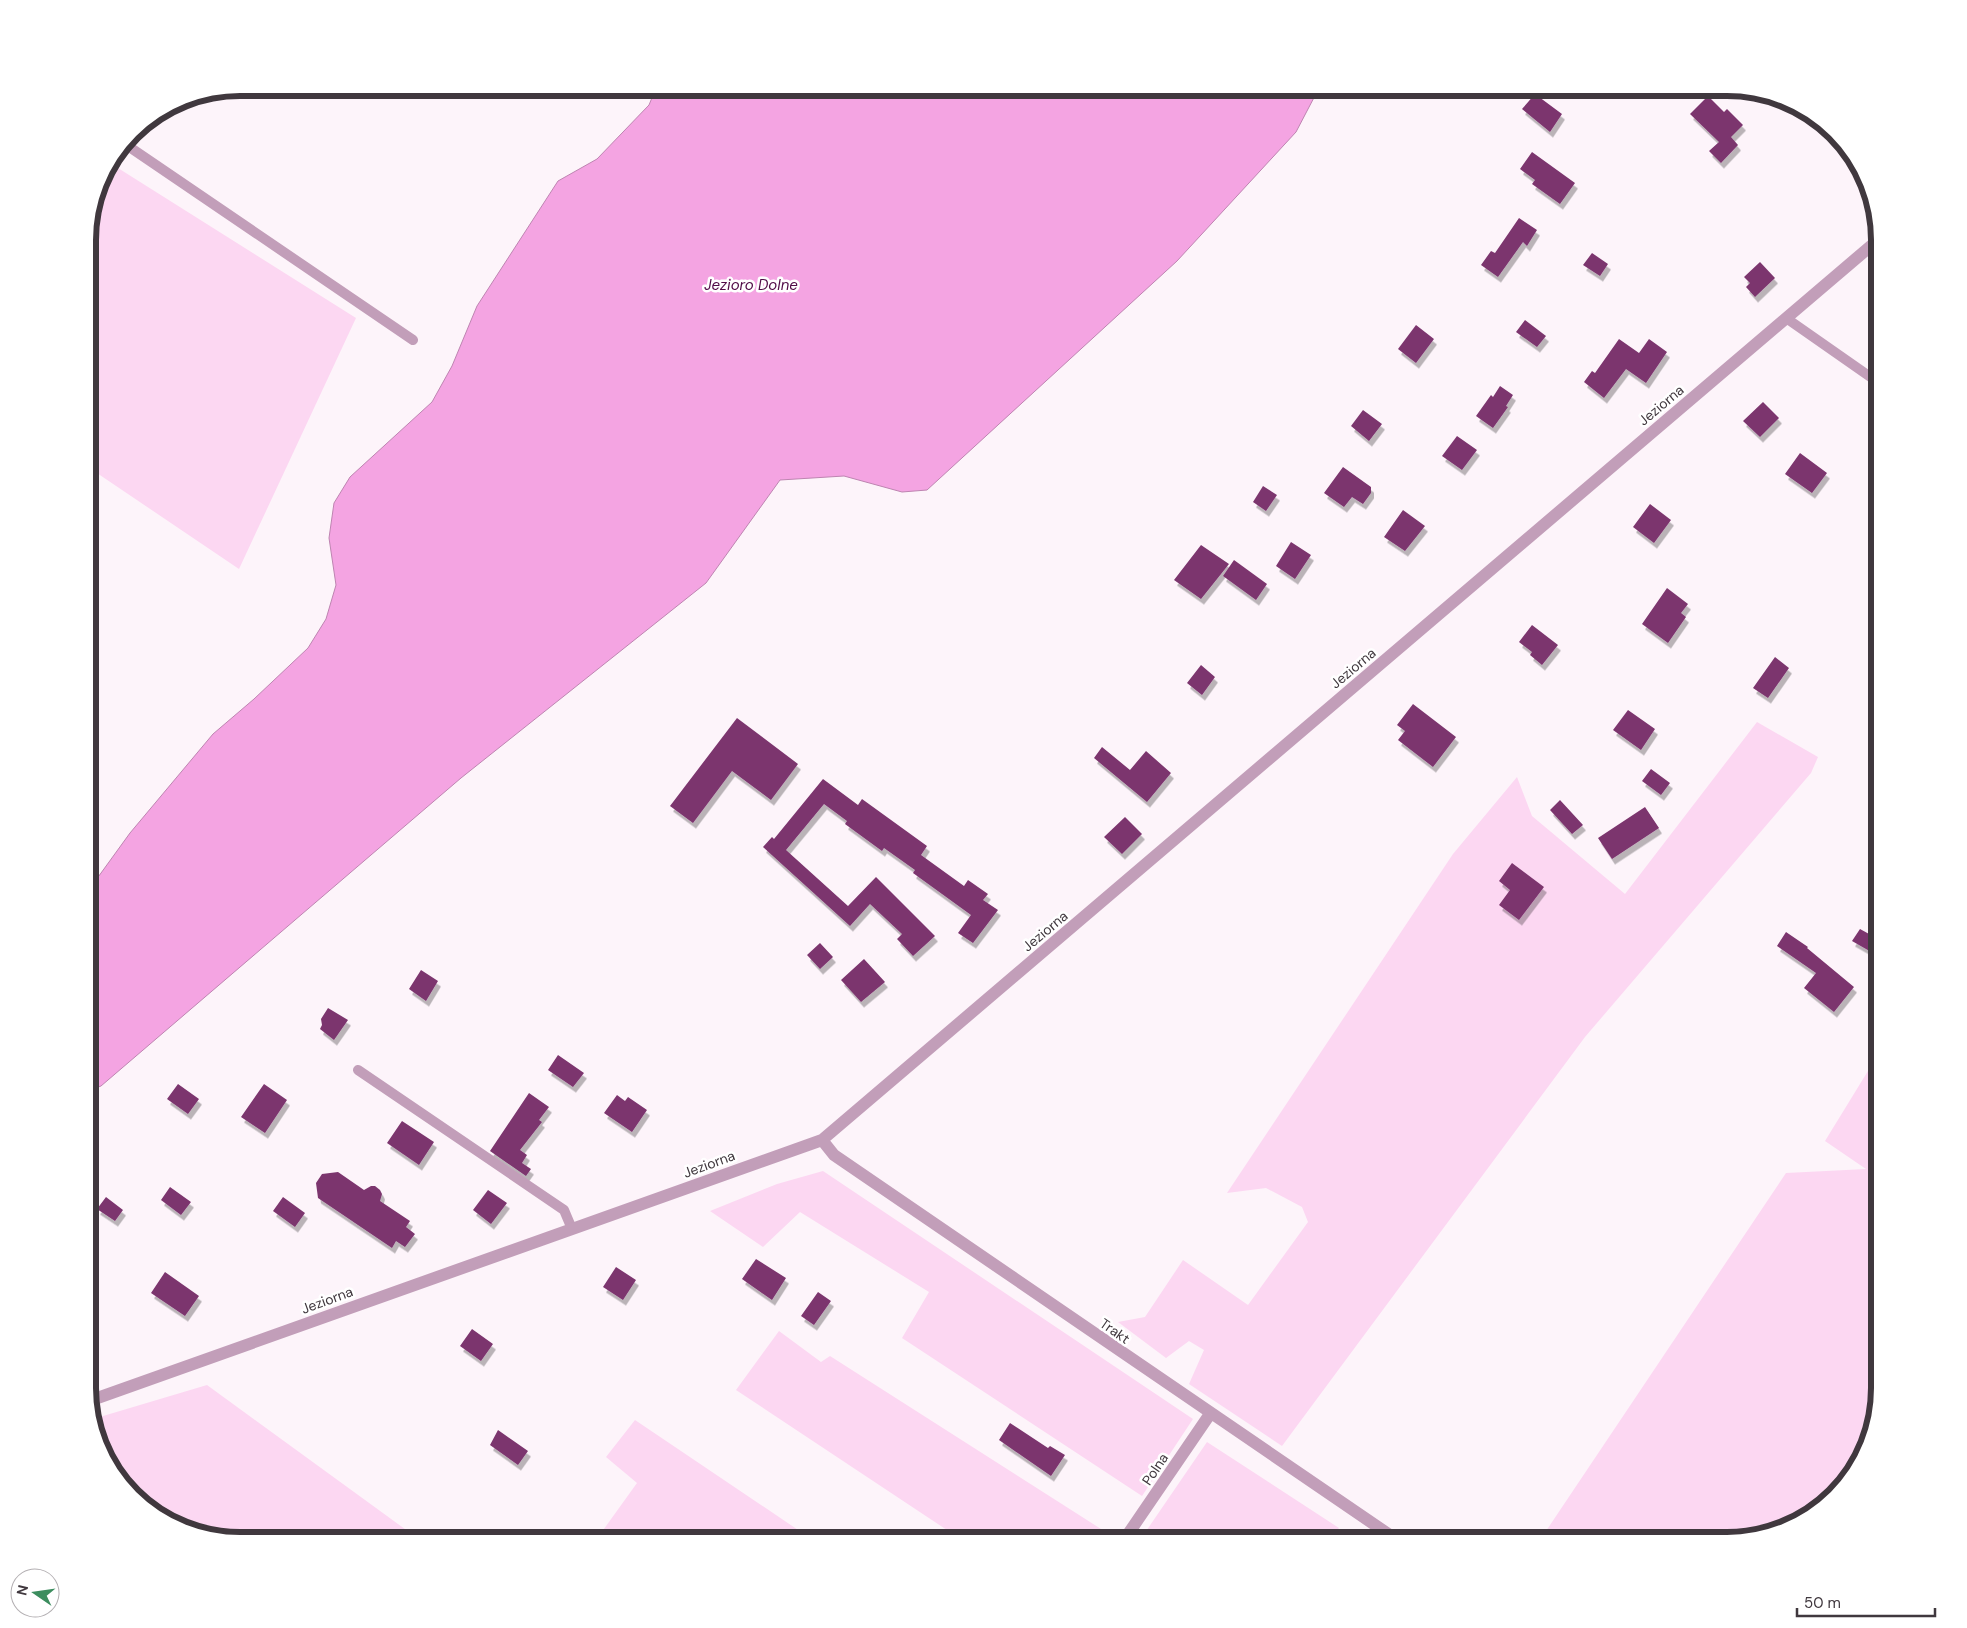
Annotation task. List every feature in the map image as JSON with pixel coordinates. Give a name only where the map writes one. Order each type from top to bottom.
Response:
[{"type":"street","name":"Jeziorna","points":[[97,1398],[822,1140],[1871,246]]},
{"type":"street","name":"Trakt","points":[[822,1140],[834,1155],[1385,1532]]},
{"type":"street","name":"Polna","points":[[1129,1532],[1210,1414]]},
{"type":"lane","points":[[130,147],[413,340]]},
{"type":"lane","points":[[1786,318],[1871,377]]},
{"type":"lane","points":[[358,1070],[564,1210],[572,1229]]},
{"type":"shaded area","points":[[116,167],[356,318],[239,569],[97,473],[97,221],[104,194]]},
{"type":"shaded area","points":[[1757,722],[1818,757],[1811,773],[1585,1037],[1282,1446],[1189,1384],[1204,1350],[1189,1341],[1166,1358],[1118,1322],[1145,1317],[1183,1260],[1248,1305],[1308,1222],[1302,1207],[1266,1188],[1227,1193],[1453,854],[1517,777],[1532,816],[1625,894]]},
{"type":"shaded area","points":[[1871,1066],[1870,1407],[1860,1443],[1852,1460],[1841,1476],[1829,1490],[1799,1513],[1782,1521],[1755,1529],[1727,1532],[1545,1532],[1786,1173],[1866,1169],[1825,1141]]},
{"type":"shaded area","points":[[823,1171],[1193,1419],[1142,1496],[902,1338],[929,1292],[800,1212],[763,1247],[710,1211],[777,1184]]},
{"type":"shaded area","points":[[779,1331],[821,1362],[830,1356],[1106,1532],[950,1532],[736,1390]]},
{"type":"shaded area","points":[[207,1385],[409,1532],[240,1532],[212,1529],[185,1521],[160,1508],[145,1496],[126,1476],[111,1452],[99,1417]]},
{"type":"shaded area","points":[[635,1420],[801,1532],[602,1532],[637,1483],[606,1457]]},
{"type":"shaded area","points":[[1207,1442],[1339,1528],[1335,1532],[1145,1532]]},
{"type":"water","name":"Jezioro Dolne","points":[[1315,96],[1296,132],[1177,261],[927,490],[902,492],[844,476],[780,480],[706,583],[461,778],[97,1088],[97,879],[130,833],[213,734],[254,699],[308,648],[326,619],[336,585],[329,538],[334,503],[350,477],[432,402],[452,366],[477,306],[558,181],[597,159],[649,105],[652,97]]},
{"type":"building","points":[[1533,96],[1538,96],[1562,114],[1550,132],[1522,109]]},
{"type":"building","points":[[1708,96],[1724,112],[1727,109],[1743,125],[1731,137],[1738,145],[1721,163],[1709,151],[1719,142],[1690,114]]},
{"type":"building","points":[[1532,152],[1575,183],[1560,204],[1532,184],[1535,180],[1520,169]]},
{"type":"building","points":[[1519,218],[1537,230],[1527,246],[1523,242],[1498,277],[1481,265],[1491,251],[1495,253]]},
{"type":"building","points":[[1592,253],[1608,264],[1600,276],[1583,265]]},
{"type":"building","points":[[1760,262],[1775,278],[1755,297],[1746,287],[1750,283],[1744,277]]},
{"type":"building","points":[[1525,320],[1546,336],[1537,347],[1516,332]]},
{"type":"building","points":[[1416,325],[1434,339],[1416,363],[1398,349]]},
{"type":"building","points":[[1619,339],[1639,353],[1649,339],[1667,352],[1646,383],[1626,369],[1604,398],[1584,382],[1592,371],[1595,373]]},
{"type":"building","points":[[1500,386],[1513,395],[1506,406],[1508,407],[1493,428],[1476,416]]},
{"type":"building","points":[[1763,402],[1779,418],[1760,437],[1743,421]]},
{"type":"building","points":[[1363,410],[1382,424],[1369,441],[1351,426]]},
{"type":"building","points":[[1457,436],[1477,450],[1462,470],[1442,456]]},
{"type":"building","points":[[1800,453],[1827,473],[1812,493],[1785,474]]},
{"type":"building","points":[[1343,467],[1371,487],[1371,493],[1363,504],[1352,497],[1344,507],[1324,493]]},
{"type":"building","points":[[1263,486],[1277,495],[1266,511],[1253,502]]},
{"type":"building","points":[[1650,504],[1671,520],[1654,543],[1633,527]]},
{"type":"building","points":[[1403,510],[1425,526],[1405,551],[1384,537]]},
{"type":"building","points":[[1291,542],[1311,555],[1295,579],[1276,566]]},
{"type":"building","points":[[1201,545],[1229,564],[1201,599],[1174,580]]},
{"type":"building","points":[[1234,560],[1267,584],[1256,600],[1223,576]]},
{"type":"building","points":[[1667,588],[1688,604],[1681,613],[1686,617],[1668,643],[1642,624]]},
{"type":"building","points":[[1532,625],[1558,645],[1542,665],[1530,655],[1532,652],[1519,642]]},
{"type":"building","points":[[1775,657],[1789,668],[1768,698],[1753,688]]},
{"type":"building","points":[[1201,665],[1215,677],[1202,695],[1187,683]]},
{"type":"building","points":[[1413,704],[1456,737],[1433,767],[1398,740],[1405,731],[1397,725]]},
{"type":"building","points":[[1628,710],[1655,729],[1641,750],[1613,730]]},
{"type":"building","points":[[737,718],[798,764],[771,800],[732,771],[693,823],[670,806]]},
{"type":"building","points":[[1102,747],[1130,770],[1146,751],[1171,773],[1147,802],[1094,758]]},
{"type":"building","points":[[1651,769],[1670,783],[1661,795],[1642,781]]},
{"type":"building","points":[[823,779],[858,805],[862,799],[927,846],[921,855],[964,886],[968,880],[988,894],[983,900],[998,910],[973,943],[958,933],[971,915],[913,873],[915,870],[884,848],[882,851],[845,824],[847,821],[824,804],[786,850],[848,906],[876,877],[935,936],[913,956],[897,939],[902,934],[870,904],[850,926],[763,847],[772,837],[774,839]]},
{"type":"building","points":[[1560,800],[1583,825],[1572,834],[1550,810]]},
{"type":"building","points":[[1645,807],[1659,828],[1612,859],[1598,838]]},
{"type":"building","points":[[1125,817],[1142,834],[1122,854],[1104,837]]},
{"type":"building","points":[[1512,863],[1544,887],[1519,920],[1499,905],[1510,890],[1499,881]]},
{"type":"building","points":[[1860,929],[1871,935],[1871,952],[1852,941]]},
{"type":"building","points":[[1786,932],[1808,947],[1854,987],[1834,1012],[1804,988],[1816,973],[1777,946]]},
{"type":"building","points":[[820,943],[833,957],[820,969],[807,955]]},
{"type":"building","points":[[864,959],[885,982],[861,1002],[841,980]]},
{"type":"building","points":[[421,970],[438,981],[426,1001],[409,989]]},
{"type":"building","points":[[328,1008],[348,1020],[334,1040],[320,1029],[322,1025],[321,1019]]},
{"type":"building","points":[[558,1055],[584,1073],[573,1087],[548,1070]]},
{"type":"building","points":[[178,1084],[199,1099],[188,1114],[167,1099]]},
{"type":"building","points":[[264,1084],[287,1100],[265,1133],[241,1117]]},
{"type":"building","points":[[529,1093],[549,1107],[539,1120],[542,1122],[520,1150],[527,1155],[522,1163],[531,1169],[526,1176],[490,1151]]},
{"type":"building","points":[[617,1095],[625,1101],[628,1097],[647,1110],[632,1132],[604,1113]]},
{"type":"building","points":[[402,1121],[434,1142],[419,1165],[387,1143]]},
{"type":"building","points":[[338,1172],[364,1190],[375,1186],[382,1194],[380,1201],[410,1221],[406,1227],[415,1234],[405,1247],[396,1241],[392,1248],[318,1198],[316,1183],[322,1174]]},
{"type":"building","points":[[170,1187],[191,1202],[181,1215],[161,1200]]},
{"type":"building","points":[[488,1190],[507,1203],[491,1224],[473,1210]]},
{"type":"building","points":[[106,1197],[123,1210],[115,1221],[97,1209]]},
{"type":"building","points":[[283,1197],[305,1213],[295,1227],[273,1211]]},
{"type":"building","points":[[756,1259],[786,1278],[772,1300],[742,1279]]},
{"type":"building","points":[[616,1267],[636,1280],[623,1300],[603,1287]]},
{"type":"building","points":[[165,1272],[199,1296],[185,1316],[151,1293]]},
{"type":"building","points":[[818,1292],[831,1301],[814,1325],[801,1316]]},
{"type":"building","points":[[472,1329],[493,1344],[481,1361],[460,1346]]},
{"type":"building","points":[[1010,1423],[1048,1448],[1050,1446],[1065,1455],[1051,1476],[999,1440]]},
{"type":"building","points":[[498,1430],[528,1451],[518,1465],[490,1445]]}]
